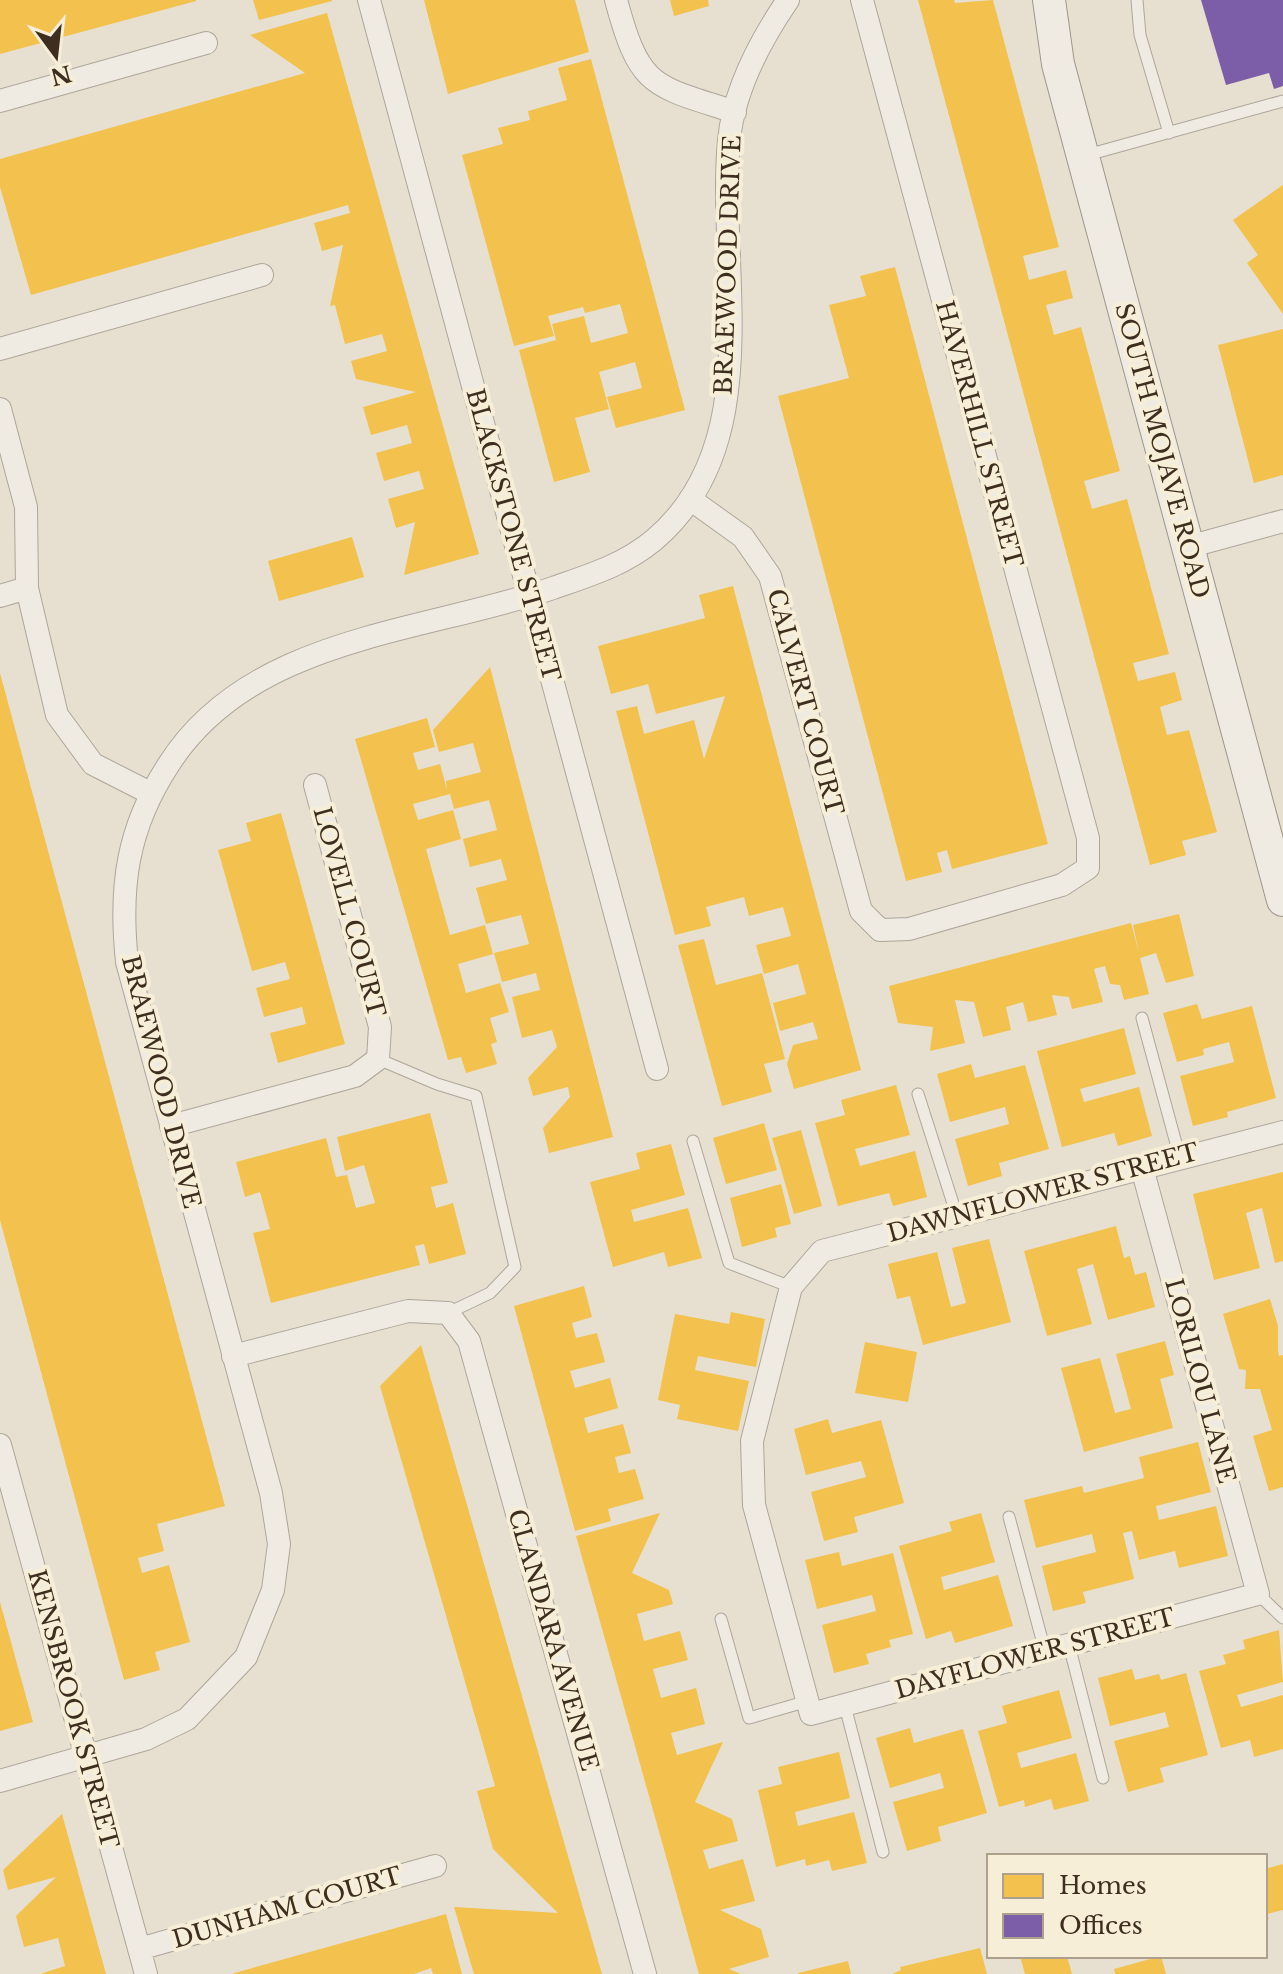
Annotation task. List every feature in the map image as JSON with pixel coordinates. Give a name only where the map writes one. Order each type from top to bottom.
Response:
[{"type":"street","name":"BLACKSTONE STREET","points":[[369,0],[657,1069]]},
{"type":"street","points":[[616,0],[628,45],[639,66],[663,89],[735,112]]},
{"type":"street","name":"BRAEWOOD DRIVE","points":[[0,1781],[146,1739],[187,1719],[246,1657],[273,1590],[279,1544],[271,1493],[127,962],[122,916],[125,867],[150,793],[186,736],[221,704],[300,658],[530,596],[623,564],[657,537],[690,499],[714,455],[730,377],[729,139],[759,42],[788,0]]},
{"type":"street","name":"HAVERHILL STREET","points":[[862,0],[1088,838],[1088,868],[1062,885],[909,929],[880,930]]},
{"type":"street","name":"SOUTH MOJAVE ROAD","points":[[1049,0],[1058,64],[1283,900]]},
{"type":"street","points":[[0,101],[206,43]]},
{"type":"street","points":[[0,349],[262,275]]},
{"type":"street","points":[[0,409],[26,507],[27,588],[57,715],[93,764],[150,793]]},
{"type":"street","name":"CALVERT COURT","points":[[690,499],[743,537],[770,576],[861,911],[880,930]]},
{"type":"street","points":[[1188,547],[1283,521]]},
{"type":"street","points":[[0,596],[27,588]]},
{"type":"street","name":"LOVELL COURT","points":[[315,785],[380,1027],[378,1059]]},
{"type":"street","points":[[171,1126],[355,1076],[378,1059]]},
{"type":"street","name":"DAWNFLOWER STREET","points":[[791,1287],[822,1251],[1283,1132]]},
{"type":"street","name":"LORILOU LANE","points":[[1142,1168],[1258,1594]]},
{"type":"street","points":[[791,1287],[752,1441],[754,1505],[810,1708]]},
{"type":"street","points":[[233,1356],[408,1311],[448,1313]]},
{"type":"street","name":"CLANDARA AVENUE","points":[[448,1313],[469,1341],[645,1974]]},
{"type":"street","name":"KENSBROOK STREET","points":[[0,1445],[146,1974]]},
{"type":"street","name":"DAYFLOWER STREET","points":[[810,1708],[845,1706],[1258,1594]]},
{"type":"street","name":"DUNHAM COURT","points":[[139,1949],[435,1866]]},
{"type":"lane","points":[[1137,0],[1140,35],[1169,133]]},
{"type":"lane","points":[[1083,156],[1283,101]]},
{"type":"lane","points":[[1142,1018],[1180,1158]]},
{"type":"lane","points":[[378,1059],[437,1084],[476,1096],[515,1267],[490,1293],[448,1313]]},
{"type":"lane","points":[[918,1094],[957,1216]]},
{"type":"lane","points":[[693,1141],[729,1263],[791,1287]]},
{"type":"lane","points":[[1009,1517],[1045,1651]]},
{"type":"lane","points":[[1258,1594],[1283,1618]]},
{"type":"lane","points":[[721,1619],[749,1718],[810,1708]]},
{"type":"lane","points":[[1069,1645],[1103,1778]]},
{"type":"lane","points":[[845,1706],[883,1852]]},
{"type":"building: Homes","points":[[0,0],[196,0],[196,1],[0,54]]},
{"type":"building: Homes","points":[[253,0],[332,0],[332,1],[259,20]]},
{"type":"building: Homes","points":[[424,0],[575,0],[589,52],[448,94]]},
{"type":"building: Homes","points":[[670,0],[708,0],[709,6],[674,16]]},
{"type":"building: Homes","points":[[918,0],[954,0],[955,3],[993,0],[1059,247],[1023,256],[1029,280],[1066,270],[1073,298],[1046,305],[1054,335],[1081,327],[1120,471],[1084,481],[1092,509],[1127,499],[1169,654],[1133,663],[1138,681],[1175,672],[1182,700],[1160,707],[1167,735],[1189,730],[1217,832],[1182,841],[1186,855],[1150,865]]},
{"type":"building: Homes","points":[[327,13],[479,554],[404,575],[415,522],[396,528],[388,499],[424,489],[419,471],[384,481],[376,453],[412,443],[407,425],[371,435],[363,407],[416,392],[356,379],[351,361],[387,351],[382,334],[345,344],[335,305],[330,306],[343,245],[322,251],[314,223],[350,213],[348,205],[31,295],[0,187],[0,159],[305,73],[250,35]]},
{"type":"building: Homes","points":[[591,59],[685,410],[616,428],[607,397],[642,388],[635,362],[599,372],[609,409],[575,418],[590,472],[554,482],[519,350],[556,340],[552,324],[584,316],[591,343],[628,333],[620,304],[585,313],[583,307],[548,316],[554,336],[514,346],[462,155],[503,144],[498,128],[530,120],[528,111],[567,100],[558,68]]},
{"type":"building: Homes","points":[[1283,185],[1283,314],[1247,263],[1258,255],[1233,220]]},
{"type":"building: Homes","points":[[895,267],[1048,844],[952,869],[947,850],[937,853],[942,872],[906,881],[778,396],[849,378],[829,305],[866,296],[860,276]]},
{"type":"building: Homes","points":[[1283,329],[1283,475],[1254,483],[1218,345]]},
{"type":"building: Homes","points":[[352,537],[364,577],[279,601],[268,561]]},
{"type":"building: Homes","points":[[733,586],[861,1070],[794,1089],[787,1064],[793,1045],[818,1039],[813,1022],[780,1031],[773,1003],[806,994],[798,964],[764,974],[756,945],[791,936],[783,907],[749,916],[744,897],[706,907],[711,926],[675,935],[616,711],[637,706],[644,734],[694,720],[704,759],[725,696],[656,714],[648,684],[611,694],[598,646],[705,618],[699,595]]},
{"type":"building: Homes","points":[[490,667],[613,1137],[549,1153],[543,1128],[570,1097],[568,1087],[533,1096],[528,1078],[557,1047],[552,1030],[522,1038],[512,997],[540,990],[536,973],[502,982],[494,953],[529,944],[521,915],[486,924],[476,888],[507,880],[501,859],[470,867],[463,839],[497,830],[489,800],[454,809],[450,794],[413,804],[418,820],[453,810],[461,839],[426,849],[450,935],[485,925],[493,954],[458,964],[466,993],[500,983],[509,1012],[490,1018],[497,1042],[491,1044],[497,1064],[466,1073],[461,1057],[448,1060],[355,739],[427,718],[435,747],[413,753],[418,770],[440,764],[447,790],[446,781],[481,772],[473,743],[439,752],[433,730]]},
{"type":"building: Homes","points":[[0,673],[225,1506],[157,1524],[164,1551],[138,1558],[142,1573],[169,1565],[190,1642],[155,1652],[160,1670],[124,1680],[0,1220]]},
{"type":"building: Homes","points":[[281,813],[345,1044],[278,1063],[270,1033],[306,1024],[302,1007],[264,1017],[256,988],[290,979],[285,962],[252,971],[218,850],[251,841],[246,823]]},
{"type":"building: Homes","points":[[1179,914],[1194,976],[1166,983],[1156,953],[1140,958],[1149,994],[1124,1000],[1120,985],[1110,984],[1105,966],[1094,969],[1103,1002],[1072,1009],[1069,997],[1052,995],[1057,1015],[1028,1022],[1023,1002],[1006,1007],[1011,1030],[983,1037],[974,1002],[955,1000],[965,1043],[930,1051],[933,1027],[898,1023],[889,986],[1131,923],[1139,953],[1133,925]]},
{"type":"building: Homes","points":[[704,939],[716,985],[762,973],[785,1059],[764,1064],[772,1092],[722,1106],[678,945]]},
{"type":"building: Homes","points":[[1197,1004],[1202,1019],[1252,1006],[1276,1098],[1227,1112],[1228,1117],[1193,1126],[1180,1076],[1234,1062],[1229,1042],[1203,1049],[1204,1055],[1177,1062],[1163,1013]]},
{"type":"building: Homes","points":[[1124,1028],[1136,1074],[1080,1089],[1084,1102],[1139,1087],[1152,1136],[1118,1146],[1114,1133],[1062,1147],[1037,1051]]},
{"type":"building: Homes","points":[[971,1064],[975,1078],[1025,1065],[1049,1149],[999,1163],[1002,1176],[968,1186],[955,1139],[1009,1124],[1005,1107],[950,1122],[937,1074]]},
{"type":"building: Homes","points":[[896,1085],[910,1135],[855,1149],[860,1166],[915,1151],[927,1197],[893,1206],[889,1193],[838,1206],[815,1123],[845,1115],[841,1100]]},
{"type":"building: Homes","points":[[430,1113],[448,1183],[431,1187],[436,1208],[453,1203],[466,1254],[429,1264],[424,1244],[415,1246],[420,1265],[271,1303],[253,1233],[270,1229],[260,1192],[245,1197],[236,1162],[326,1138],[336,1177],[347,1175],[356,1208],[375,1203],[364,1165],[345,1171],[337,1137]]},
{"type":"building: Homes","points":[[764,1123],[777,1170],[726,1184],[713,1138]]},
{"type":"building: Homes","points":[[801,1130],[822,1206],[794,1214],[772,1138]]},
{"type":"building: Homes","points":[[671,1144],[685,1195],[631,1210],[634,1222],[688,1208],[702,1258],[668,1267],[664,1252],[613,1267],[590,1182],[640,1169],[636,1153]]},
{"type":"building: Homes","points":[[1283,1172],[1283,1261],[1275,1263],[1262,1208],[1246,1213],[1260,1268],[1214,1280],[1193,1194]]},
{"type":"building: Homes","points":[[781,1184],[791,1224],[775,1228],[777,1237],[742,1247],[730,1198]]},
{"type":"building: Homes","points":[[1116,1226],[1124,1258],[1130,1256],[1135,1275],[1146,1272],[1155,1307],[1108,1320],[1093,1264],[1077,1269],[1092,1324],[1047,1336],[1024,1251]]},
{"type":"building: Homes","points":[[989,1239],[1011,1322],[923,1345],[910,1296],[897,1299],[888,1264],[937,1252],[951,1307],[966,1303],[952,1248]]},
{"type":"building: Homes","points":[[584,1286],[592,1317],[572,1323],[576,1338],[597,1333],[605,1362],[570,1371],[575,1388],[610,1378],[618,1408],[584,1418],[588,1433],[623,1424],[631,1453],[615,1457],[619,1473],[635,1469],[644,1499],[608,1509],[611,1521],[575,1531],[514,1306]]},
{"type":"building: Homes","points":[[1270,1299],[1278,1326],[1279,1356],[1283,1355],[1283,1487],[1269,1491],[1253,1436],[1272,1430],[1260,1389],[1245,1389],[1246,1370],[1239,1369],[1223,1314]]},
{"type":"building: Homes","points":[[731,1312],[765,1319],[756,1367],[698,1356],[695,1370],[749,1381],[738,1431],[677,1419],[680,1405],[658,1400],[675,1314],[729,1324]]},
{"type":"building: Homes","points":[[1165,1341],[1174,1375],[1160,1379],[1173,1428],[1084,1452],[1061,1368],[1100,1358],[1115,1413],[1131,1409],[1116,1354]]},
{"type":"building: Homes","points":[[865,1342],[917,1352],[908,1402],[855,1393]]},
{"type":"building: Homes","points":[[421,1345],[602,1974],[474,1974],[454,1907],[558,1913],[493,1849],[477,1791],[495,1786],[380,1386]]},
{"type":"building: Homes","points":[[828,1419],[832,1433],[881,1420],[904,1503],[854,1517],[858,1532],[824,1541],[811,1492],[866,1477],[861,1461],[806,1475],[794,1429]]},
{"type":"building: Homes","points":[[1198,1442],[1211,1492],[1156,1506],[1159,1520],[1216,1506],[1228,1556],[1179,1568],[1175,1551],[1139,1560],[1132,1531],[1123,1533],[1134,1579],[1083,1592],[1086,1603],[1053,1611],[1042,1566],[1096,1552],[1092,1534],[1036,1548],[1024,1500],[1082,1486],[1084,1493],[1144,1478],[1139,1457]]},
{"type":"building: Homes","points":[[660,1513],[632,1573],[669,1590],[673,1604],[637,1614],[644,1641],[680,1631],[688,1660],[653,1669],[661,1698],[696,1688],[705,1724],[671,1733],[677,1755],[723,1742],[695,1802],[732,1819],[738,1841],[703,1850],[709,1869],[743,1859],[755,1901],[720,1910],[761,1929],[769,1957],[729,1969],[741,1974],[699,1974],[576,1536]]},
{"type":"building: Homes","points":[[981,1513],[995,1562],[941,1577],[944,1590],[998,1575],[1013,1626],[955,1643],[951,1631],[926,1639],[899,1546],[952,1531],[949,1522]]},
{"type":"building: Homes","points":[[839,1552],[842,1566],[893,1553],[913,1634],[889,1640],[891,1647],[866,1654],[869,1664],[834,1673],[822,1625],[876,1611],[872,1595],[817,1609],[805,1560]]},
{"type":"building: Homes","points":[[0,1602],[33,1722],[0,1731]]},
{"type":"building: Homes","points":[[1279,1630],[1283,1682],[1237,1695],[1241,1707],[1283,1695],[1283,1749],[1254,1757],[1250,1740],[1221,1748],[1199,1671],[1226,1664],[1223,1655],[1245,1649],[1243,1640]]},
{"type":"building: Homes","points":[[1132,1669],[1135,1680],[1159,1674],[1161,1680],[1186,1673],[1208,1755],[1160,1768],[1164,1782],[1128,1792],[1114,1741],[1169,1727],[1165,1712],[1110,1726],[1098,1678]]},
{"type":"building: Homes","points":[[1059,1690],[1072,1738],[1017,1753],[1021,1768],[1076,1753],[1089,1801],[1054,1810],[1051,1799],[1025,1807],[1024,1800],[999,1807],[978,1731],[1007,1723],[1002,1706]]},
{"type":"building: Homes","points":[[910,1728],[914,1743],[963,1729],[987,1813],[938,1827],[941,1841],[907,1851],[893,1802],[944,1788],[940,1773],[890,1788],[876,1738]]},
{"type":"building: Homes","points":[[839,1752],[850,1798],[795,1812],[798,1826],[854,1812],[867,1863],[832,1871],[829,1860],[806,1866],[805,1859],[776,1867],[758,1790],[782,1784],[778,1767]]},
{"type":"building: Homes","points":[[62,1814],[106,1974],[40,1974],[65,1966],[58,1938],[24,1947],[16,1916],[56,1877],[8,1890],[3,1870]]},
{"type":"building: Homes","points":[[1283,1864],[1283,1910],[1267,1914],[1267,1868]]},
{"type":"building: Homes","points":[[446,1914],[462,1974],[433,1974],[431,1968],[414,1974],[231,1974]]},
{"type":"building: Homes","points":[[980,1948],[987,1974],[892,1974],[901,1970],[900,1967]]},
{"type":"building: Homes","points":[[1021,1958],[1068,1958],[1072,1974],[1025,1974]]},
{"type":"building: Homes","points":[[1162,1958],[1166,1974],[1115,1974],[1114,1969]]},
{"type":"building: Homes","points":[[848,1961],[851,1974],[798,1974],[798,1973]]},
{"type":"building: Offices","points":[[1201,0],[1283,0],[1283,86],[1274,89],[1269,73],[1226,85]]}]
